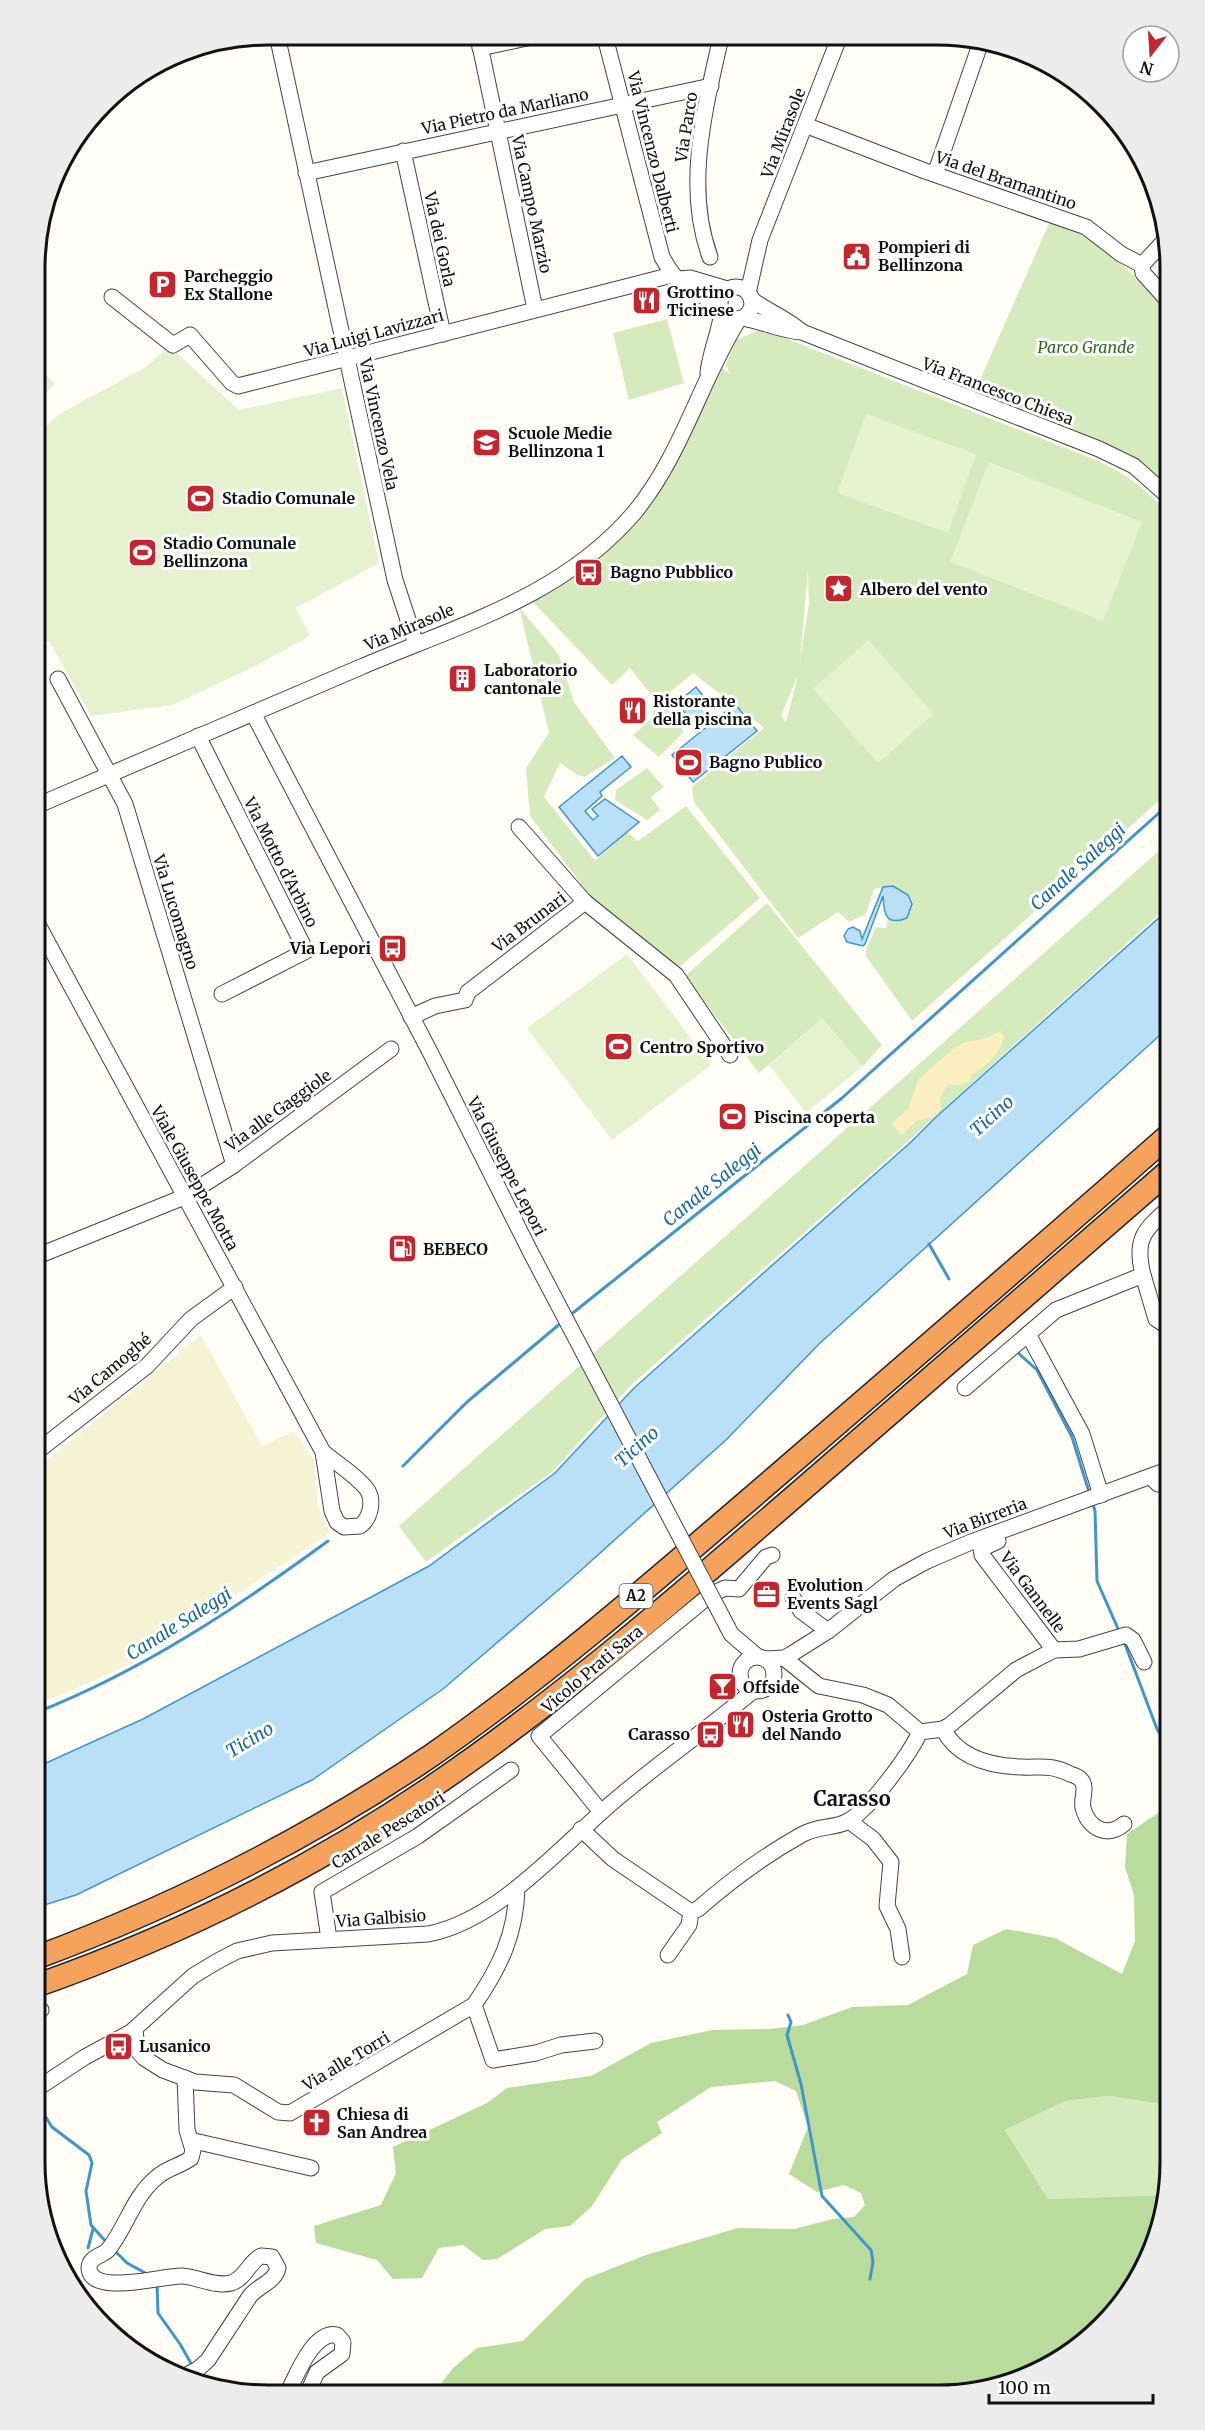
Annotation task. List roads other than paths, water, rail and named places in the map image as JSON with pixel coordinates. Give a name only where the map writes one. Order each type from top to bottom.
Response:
[{"type":"highway","name":"A2","points":[[45,1954],[175,1901],[273,1852],[383,1787],[481,1720],[577,1644],[726,1520],[1160,1143]]},
{"type":"highway","name":"A2","points":[[45,1982],[140,1945],[280,1878],[402,1806],[497,1741],[611,1651],[721,1559],[1160,1179]]},
{"type":"street","name":"Via Vincenzo Vela","points":[[279,45],[395,580],[416,644]]},
{"type":"street","name":"Via Campo Marzio","points":[[480,45],[535,309]]},
{"type":"street","name":"Via Vincenzo Dalberti","points":[[607,45],[662,257],[676,277]]},
{"type":"street","name":"Via Parco","points":[[710,257],[700,226],[697,183],[698,162],[719,45]]},
{"type":"street","name":"Via Mirasole","points":[[750,296],[760,240],[836,45]]},
{"type":"street","points":[[934,174],[979,49]]},
{"type":"street","name":"Via Pietro da Marliano","points":[[306,173],[711,86]]},
{"type":"street","name":"Via del Bramantino","points":[[805,125],[1086,228],[1120,255],[1142,265]]},
{"type":"street","name":"Via dei Gorla","points":[[403,152],[443,334]]},
{"type":"street","name":"Via Mirasole","points":[[730,288],[742,274],[755,245],[760,240]]},
{"type":"street","points":[[1159,247],[1142,265],[1143,273],[1160,292]]},
{"type":"street","points":[[676,277],[688,289],[709,298],[729,318],[741,318],[749,312],[750,296],[741,288],[730,288],[721,296],[721,308]]},
{"type":"street","name":"Via Luigi Lavizzari","points":[[112,297],[172,345],[190,335],[236,386],[535,309],[676,277],[690,278],[730,288]]},
{"type":"street","name":"Via Francesco Chiesa","points":[[750,296],[762,308],[791,321],[802,332]]},
{"type":"street","name":"Via Mirasole","points":[[708,376],[710,354],[719,328],[721,308]]},
{"type":"street","name":"Via Mirasole","points":[[45,802],[508,607],[564,575],[600,546],[634,513],[660,477],[687,426],[708,376],[741,318]]},
{"type":"street","name":"Via Francesco Chiesa","points":[[741,318],[763,322],[787,332],[802,332],[1120,459],[1144,474],[1160,489]]},
{"type":"street","name":"Via Lucomagno","points":[[58,679],[125,804],[234,1165]]},
{"type":"street","name":"Via Giuseppe Lepori","points":[[253,713],[729,1631],[745,1681]]},
{"type":"street","name":"Via Motto d'Arbino","points":[[198,736],[306,951],[222,994]]},
{"type":"street","name":"Via Brunari","points":[[411,1017],[435,1006],[465,1000],[468,992],[585,902],[519,827]]},
{"type":"street","points":[[585,902],[676,975],[730,1055]]},
{"type":"street","name":"Viale Giuseppe Motta","points":[[45,938],[323,1452],[334,1517],[345,1527],[360,1526],[369,1515],[368,1490],[323,1452]]},
{"type":"street","name":"Via alle Gaggiole","points":[[45,1253],[184,1197],[234,1165],[391,1049]]},
{"type":"street","points":[[1160,1217],[1149,1226],[1142,1237],[1139,1250],[1143,1275],[1156,1319],[1160,1322]]},
{"type":"street","points":[[965,1388],[1056,1310],[1143,1275]]},
{"type":"street","name":"Via Camoghé","points":[[45,1445],[147,1366],[191,1319],[235,1287]]},
{"type":"street","points":[[1028,1334],[1082,1434],[1098,1496]]},
{"type":"street","name":"Via Birreria","points":[[774,1676],[878,1591],[917,1566],[1002,1531],[1160,1473]]},
{"type":"street","points":[[1151,1477],[1160,1484]]},
{"type":"street","name":"Via Gannelle","points":[[1002,1531],[1001,1539],[982,1548],[981,1553],[1054,1650]]},
{"type":"street","name":"Vicolo Prati Sara","points":[[601,1812],[539,1736],[710,1595],[725,1588],[739,1589],[766,1557],[772,1555]]},
{"type":"street","points":[[793,1598],[801,1611],[828,1631]]},
{"type":"street","name":"Via Giuseppe Lepori","points":[[729,1631],[762,1658]]},
{"type":"street","points":[[920,1732],[943,1729],[956,1721],[1016,1671],[1054,1650],[1079,1649],[1125,1635],[1133,1640],[1144,1662]]},
{"type":"street","points":[[762,1658],[773,1666],[774,1676],[768,1688],[745,1681],[745,1662],[762,1658]]},
{"type":"street","name":"Via Birreria","points":[[762,1658],[789,1662]]},
{"type":"street","points":[[789,1662],[819,1686],[881,1701],[903,1716],[920,1732]]},
{"type":"street","name":"Via Galbisio","points":[[45,2083],[135,2029],[193,1976],[226,1956],[260,1945],[409,1935],[449,1929],[480,1914],[517,1888],[660,1762],[734,1706],[745,1681]]},
{"type":"street","points":[[943,1729],[959,1750],[976,1759],[1013,1767],[1050,1766],[1078,1778],[1083,1785],[1084,1810],[1096,1828],[1113,1831],[1124,1824]]},
{"type":"street","points":[[691,1912],[698,1909],[742,1872],[802,1835],[849,1821],[881,1788],[912,1748],[920,1732]]},
{"type":"street","name":"Carrale Pescatori","points":[[329,1939],[321,1898],[322,1892],[418,1836],[511,1770]]},
{"type":"street","points":[[849,1821],[873,1839],[891,1862],[887,1906],[898,1929],[902,1957]]},
{"type":"street","points":[[581,1830],[613,1859],[691,1912]]},
{"type":"street","name":"Via alle Torri","points":[[135,2029],[137,2050],[144,2058],[163,2070],[195,2082],[234,2085],[278,2112],[290,2113],[474,2005],[490,1982],[509,1942],[515,1918],[517,1888]]},
{"type":"street","points":[[668,1955],[689,1925],[691,1912]]},
{"type":"street","points":[[474,2005],[493,2060],[536,2053],[561,2044],[595,2041]]},
{"type":"street","points":[[185,2078],[187,2130],[193,2150],[191,2158],[164,2171],[147,2186],[111,2245],[90,2263],[90,2271],[93,2277],[115,2283],[182,2276],[226,2284],[237,2280],[261,2256],[272,2257],[277,2263],[275,2276],[250,2296],[213,2354],[193,2372]]},
{"type":"street","points":[[190,2140],[311,2168]]},
{"type":"street","points":[[292,2385],[309,2353],[326,2336],[337,2335],[343,2342],[342,2354],[317,2372],[312,2385]]},
{"type":"water","points":[[696,687],[712,707],[693,723],[677,703]]},
{"type":"water","points":[[735,704],[757,731],[693,782],[672,755]]},
{"type":"water","points":[[622,756],[631,767],[600,792],[602,796],[585,811],[593,820],[598,816],[592,809],[605,799],[639,822],[598,856],[559,807]]},
{"type":"water","points":[[893,886],[908,895],[912,904],[907,918],[890,919],[885,912],[883,896],[865,944],[863,946],[847,942],[844,936],[848,929],[853,927],[860,931],[862,939],[883,887]]},
{"type":"water","name":"Ticino","points":[[1160,917],[1160,1035],[819,1344],[727,1439],[570,1580],[443,1689],[312,1780],[76,1895],[45,1905],[45,1763],[143,1719],[429,1566],[555,1473],[634,1388],[911,1142]]},
{"type":"waterway","name":"Canale Saleggi","points":[[569,1316],[842,1098],[1160,812]]},
{"type":"waterway","points":[[929,1244],[949,1279]]},
{"type":"waterway","name":"Canale Saleggi","points":[[403,1466],[467,1402],[562,1322]]},
{"type":"waterway","points":[[1016,1351],[1037,1370],[1072,1437],[1089,1492]]},
{"type":"waterway","points":[[1092,1501],[1095,1511],[1097,1581],[1119,1631]]},
{"type":"waterway","name":"Canale Saleggi","points":[[45,1709],[113,1678],[187,1637],[258,1591],[328,1541]]},
{"type":"waterway","points":[[1123,1639],[1160,1734]]},
{"type":"waterway","points":[[788,2015],[791,2022],[787,2035],[801,2084],[822,2196],[871,2250],[873,2262],[870,2279]]},
{"type":"waterway","points":[[45,2116],[52,2127],[89,2155],[92,2163],[86,2191],[91,2225],[107,2243]]},
{"type":"waterway","points":[[88,2248],[93,2229]]},
{"type":"waterway","points":[[114,2250],[127,2263],[149,2275]]},
{"type":"waterway","points":[[157,2285],[158,2313],[193,2367]]},
{"type":"place","name":"Pompieri di Bellinzona","points":[[857,256]]},
{"type":"place","name":"Parcheggio Ex Stallone","points":[[163,285]]},
{"type":"place","name":"Grottino Ticinese","points":[[646,301]]},
{"type":"place","name":"Scuole Medie Bellinzona 1","points":[[487,442]]},
{"type":"place","name":"Stadio Comunale","points":[[201,498]]},
{"type":"place","name":"Stadio Comunale Bellinzona","points":[[142,552]]},
{"type":"place","name":"Bagno Pubblico","points":[[589,572]]},
{"type":"place","name":"Albero del vento","points":[[839,589]]},
{"type":"place","name":"Laboratorio cantonale","points":[[463,679]]},
{"type":"place","name":"Ristorante della piscina","points":[[632,710]]},
{"type":"place","name":"Bagno Publico","points":[[688,762]]},
{"type":"place","name":"Via Lepori","points":[[392,948]]},
{"type":"place","name":"Centro Sportivo","points":[[619,1047]]},
{"type":"place","name":"Piscina coperta","points":[[733,1117]]},
{"type":"place","name":"BEBECO","points":[[402,1249]]},
{"type":"place","name":"Evolution Events Sagl","points":[[766,1594]]},
{"type":"place","name":"Offside","points":[[722,1687]]},
{"type":"place","name":"Osteria Grotto del Nando","points":[[741,1725]]},
{"type":"place","name":"Carasso","points":[[711,1734]]},
{"type":"place","name":"Lusanico","points":[[118,2046]]},
{"type":"place","name":"Chiesa di San Andrea","points":[[316,2123]]},
{"type":"district","name":"Carasso","points":[[852,1799]]},
{"type":"park label","name":"Parco Grande","points":[[1086,347]]}]
